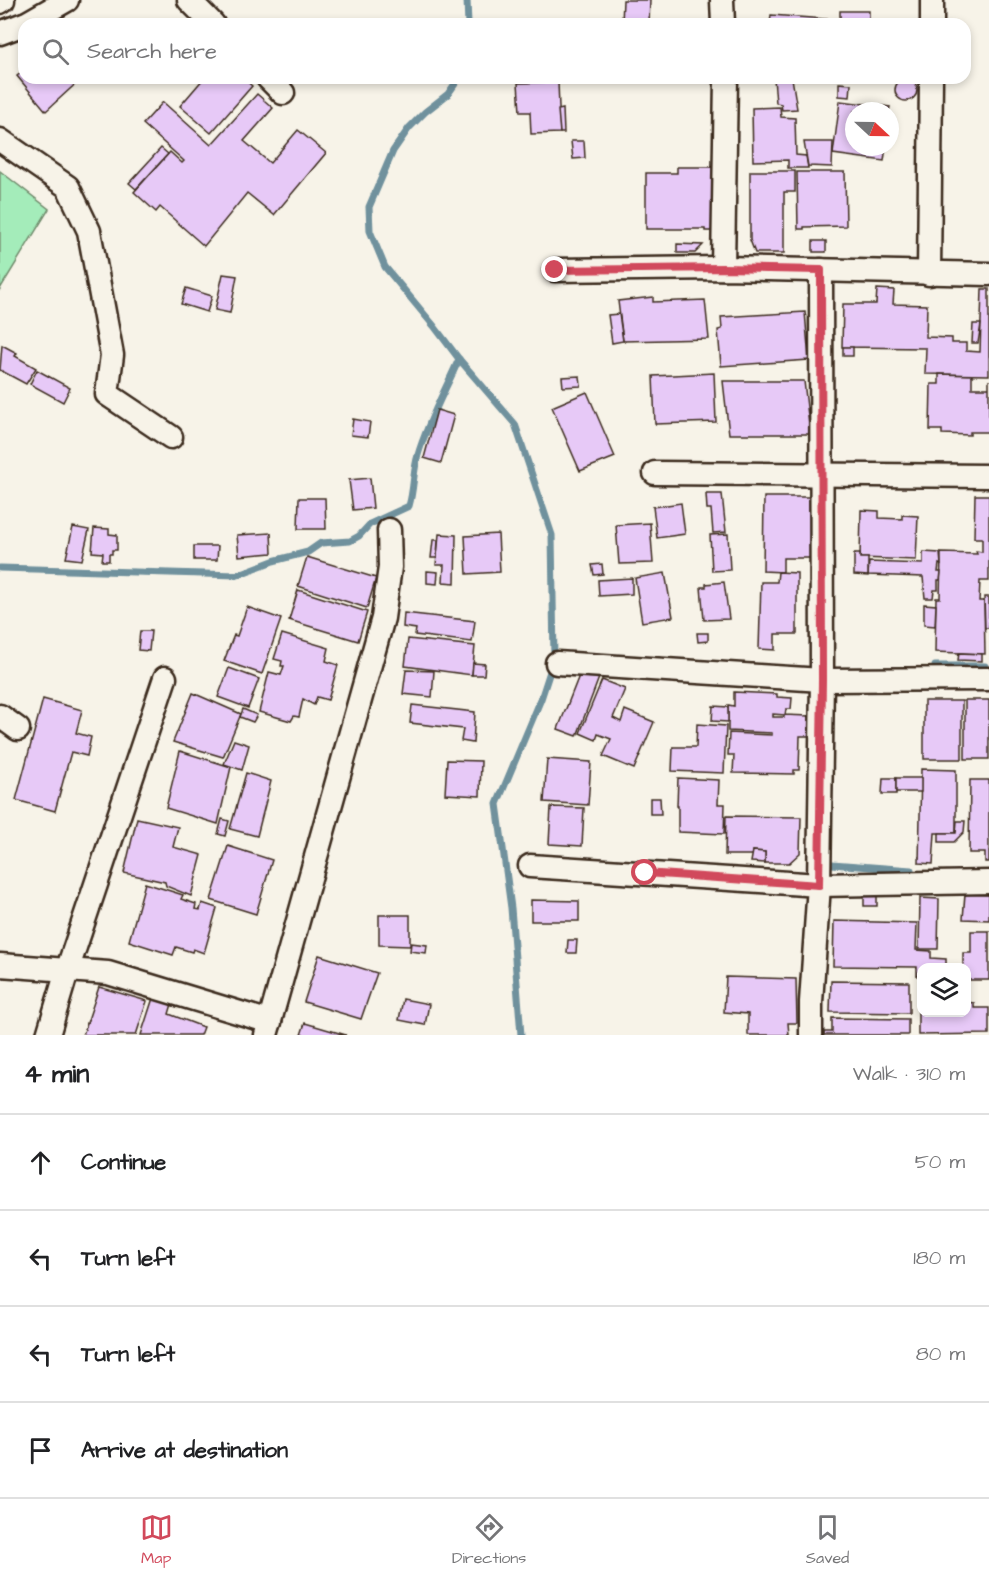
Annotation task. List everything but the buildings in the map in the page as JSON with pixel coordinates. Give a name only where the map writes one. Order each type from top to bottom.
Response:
[{"type":"street","points":[[36,18],[67,0]]},
{"type":"street","points":[[189,0],[207,18]]},
{"type":"street","points":[[722,0],[723,18]]},
{"type":"street","points":[[932,0],[932,18]]},
{"type":"street","points":[[0,33],[18,27]]},
{"type":"street","points":[[723,268],[726,84]]},
{"type":"street","points":[[928,274],[931,84]]},
{"type":"street","points":[[0,140],[68,187],[88,231],[112,355],[107,394],[171,437]]},
{"type":"street","points":[[555,270],[723,268],[989,274]]},
{"type":"street","points":[[811,1035],[810,1002],[819,885],[822,680],[821,270]]},
{"type":"street","points":[[655,473],[989,476]]},
{"type":"street","points":[[0,965],[108,973],[268,1028],[383,618],[390,567],[389,530]]},
{"type":"street","points":[[557,663],[822,680],[989,679]]},
{"type":"street","points":[[48,1035],[67,971],[165,678]]},
{"type":"street","points":[[530,866],[819,885],[989,882]]},
{"type":"green space","points":[[0,171],[49,209],[0,289]]},
{"type":"waterway","points":[[467,0],[468,18]]},
{"type":"waterway","points":[[455,84],[448,94],[409,128],[393,151],[369,207],[370,231],[385,267],[515,424],[552,535],[554,659],[541,699],[497,804],[511,908],[521,1035]]},
{"type":"waterway","points":[[0,568],[237,575],[273,561],[308,552],[321,543],[350,541],[359,536],[370,524],[409,506],[416,461],[422,442],[459,359]]},
{"type":"waterway","points":[[935,666],[985,666]]},
{"type":"waterway","points":[[832,864],[911,870]]},
{"type":"route","points":[[555,270],[723,268],[821,270],[822,680],[819,885],[645,873]]}]
